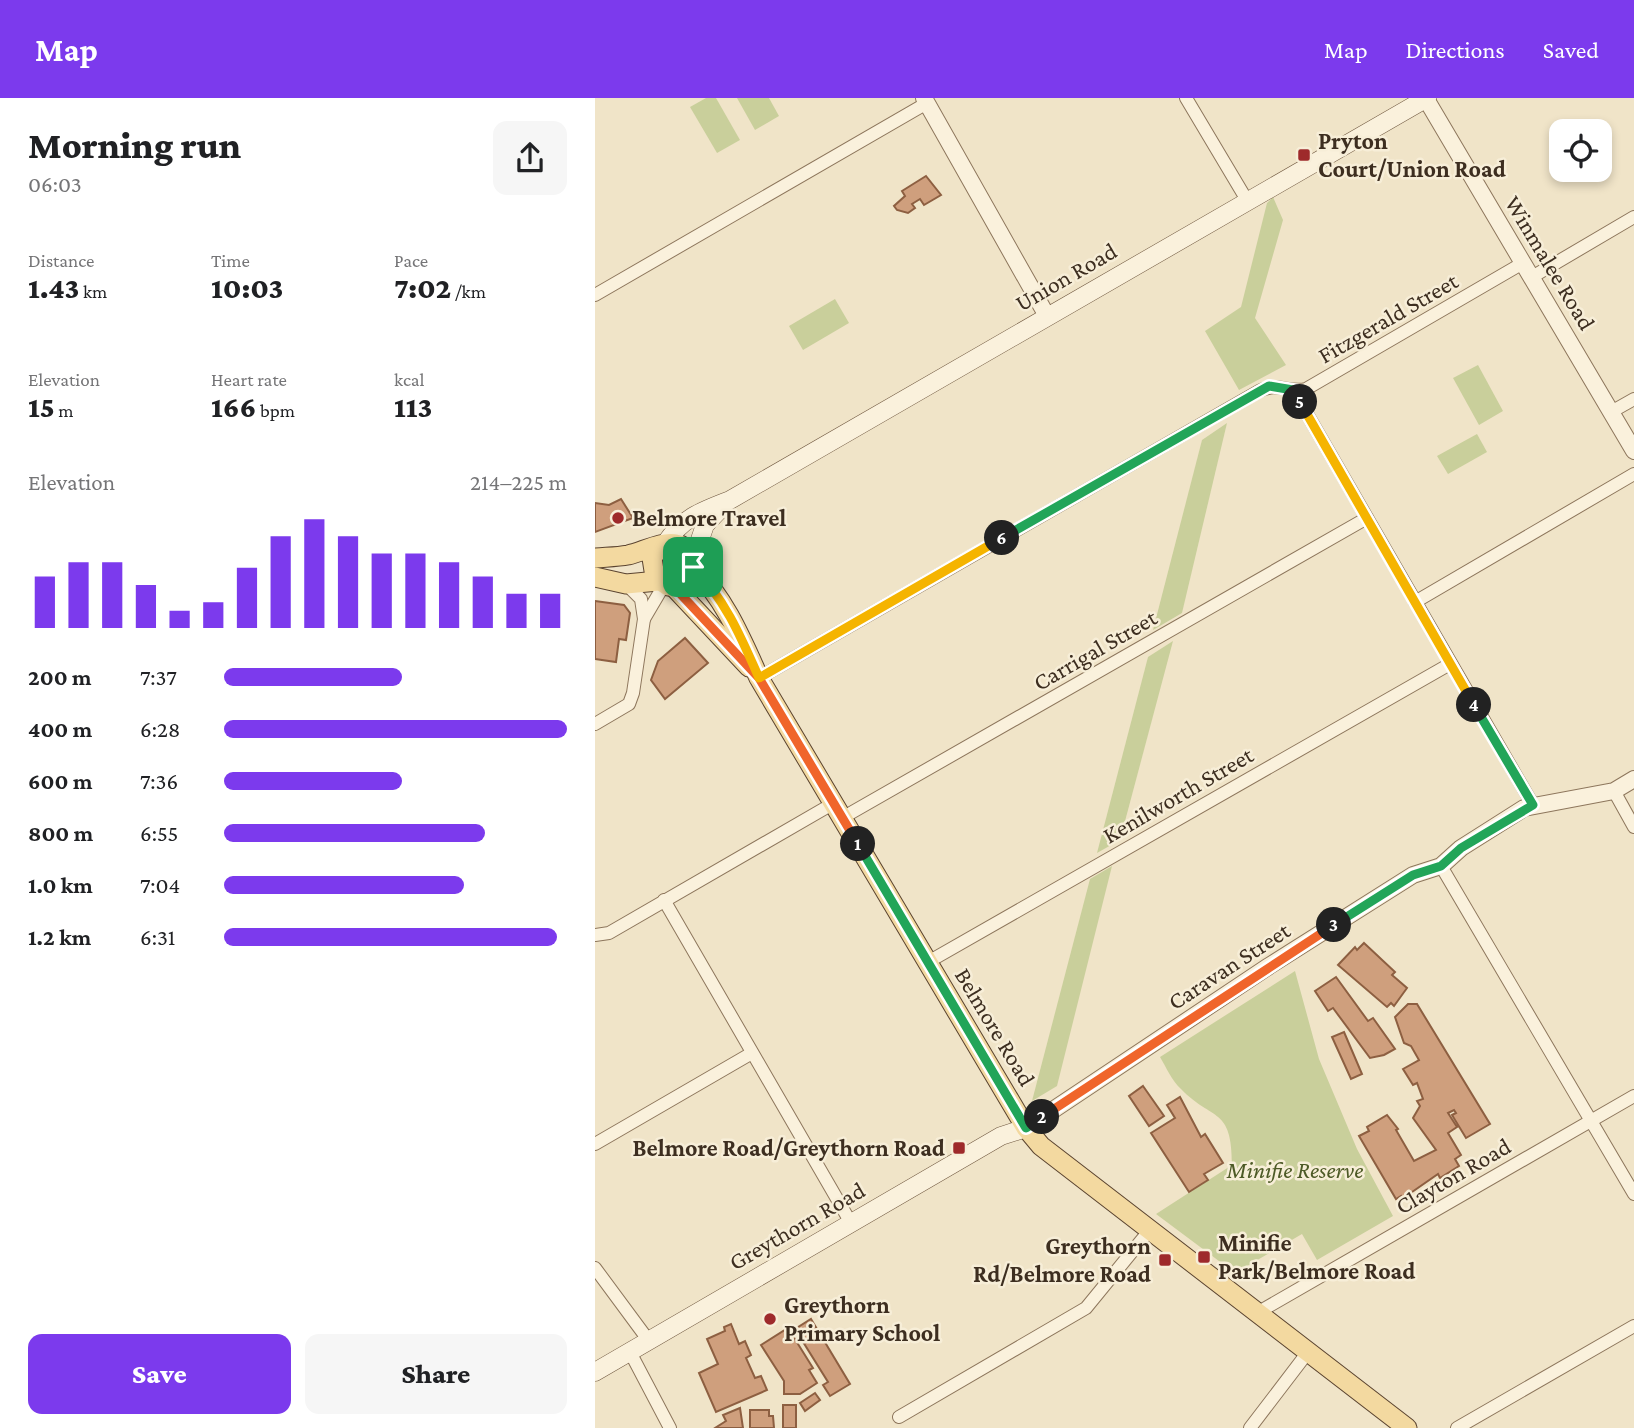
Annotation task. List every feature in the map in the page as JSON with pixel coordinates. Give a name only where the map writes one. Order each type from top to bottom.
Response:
[{"type":"main road","name":"Union Road","points":[[663,546],[679,524],[690,515],[730,500],[1427,98]]},
{"type":"main road","name":"Union Road","points":[[693,564],[705,525],[730,500]]},
{"type":"main road","name":"Belmore Road","points":[[663,546],[683,546],[693,564],[715,590],[735,624],[759,678],[1026,1128],[1041,1146],[1407,1428]]},
{"type":"main road","points":[[595,558],[627,556],[663,546]]},
{"type":"main road","points":[[663,546],[651,563],[652,573],[665,584]]},
{"type":"main road","points":[[595,577],[626,584],[665,584],[686,580],[693,564]]},
{"type":"main road","name":"Belmore Road","points":[[665,584],[759,678]]},
{"type":"main road","name":"Greythorn Road","points":[[595,1372],[1001,1136],[1026,1128]]},
{"type":"street","points":[[1186,98],[1248,202]]},
{"type":"street","name":"Winmalee Road","points":[[1427,98],[1634,452]]},
{"type":"street","points":[[595,295],[926,101],[1047,316]]},
{"type":"street","name":"Fitzgerald Street","points":[[759,678],[1259,391],[1279,385],[1299,391],[1306,389],[1527,270],[1634,217]]},
{"type":"street","points":[[1299,391],[1298,399],[1533,805]]},
{"type":"street","points":[[1611,412],[1634,398]]},
{"type":"street","points":[[1415,602],[1634,474]]},
{"type":"street","name":"Carrigal Street","points":[[595,935],[609,933],[664,900],[838,810],[1367,518]]},
{"type":"street","points":[[595,724],[629,704],[633,693],[644,619],[641,599],[626,584]]},
{"type":"street","points":[[644,619],[665,584]]},
{"type":"street","name":"Kenilworth Street","points":[[928,962],[1450,664]]},
{"type":"street","points":[[1634,779],[1614,792],[1634,827]]},
{"type":"street","name":"Caravan Street","points":[[1026,1128],[1413,875],[1441,866],[1461,848],[1533,805],[1614,792]]},
{"type":"street","points":[[1441,866],[1634,1194]]},
{"type":"street","points":[[664,900],[851,1223]]},
{"type":"street","points":[[595,1144],[752,1053]]},
{"type":"street","name":"Clayton Road","points":[[1257,1313],[1634,1096]]},
{"type":"street","points":[[899,1417],[1087,1308],[1149,1231]]},
{"type":"street","points":[[595,1268],[649,1341]]},
{"type":"street","points":[[1457,1428],[1634,1326]]},
{"type":"street","points":[[1250,1428],[1308,1352]]},
{"type":"street","points":[[626,1354],[670,1428]]},
{"type":"green space","points":[[706,98],[716,98],[740,140],[717,153],[690,107]]},
{"type":"green space","points":[[737,98],[769,98],[779,116],[755,130]]},
{"type":"green space","points":[[1273,197],[1283,220],[1255,318],[1286,365],[1239,390],[1205,331],[1241,307],[1267,203]]},
{"type":"green space","points":[[835,299],[849,323],[803,350],[789,326]]},
{"type":"green space","points":[[1478,365],[1503,411],[1479,425],[1453,378]]},
{"type":"green space","points":[[1227,423],[1182,613],[1153,630],[1202,440]]},
{"type":"green space","points":[[1477,434],[1487,452],[1448,474],[1437,456]]},
{"type":"green space","points":[[1173,641],[1120,840],[1097,853],[1148,657]]},
{"type":"green space","points":[[1112,866],[1057,1086],[1032,1101],[1090,879]]},
{"type":"green space","name":"Minifie Reserve","points":[[1295,971],[1319,1059],[1357,1149],[1393,1216],[1317,1260],[1302,1234],[1235,1273],[1156,1214],[1232,1165],[1229,1133],[1224,1124],[1219,1117],[1178,1086],[1160,1057]]},
{"type":"building","points":[[926,176],[941,195],[924,205],[920,199],[912,204],[915,208],[908,213],[897,210],[894,206],[905,196],[902,191]]},
{"type":"building","points":[[621,499],[633,518],[595,532],[595,503],[609,505]]},
{"type":"building","points":[[595,601],[624,605],[630,613],[626,640],[619,639],[616,662],[595,659]]},
{"type":"building","points":[[685,638],[708,663],[665,699],[651,680],[658,661]]},
{"type":"building","points":[[1364,943],[1395,972],[1392,975],[1407,988],[1394,1006],[1391,1003],[1387,1007],[1338,965],[1355,947],[1357,950]]},
{"type":"building","points":[[1336,977],[1368,1021],[1373,1018],[1395,1049],[1370,1058],[1333,1008],[1328,1011],[1315,991]]},
{"type":"building","points":[[1408,1004],[1417,1004],[1490,1124],[1466,1138],[1452,1115],[1456,1113],[1454,1110],[1448,1113],[1457,1127],[1448,1133],[1461,1155],[1455,1159],[1459,1166],[1440,1178],[1438,1174],[1402,1199],[1401,1196],[1396,1199],[1359,1136],[1369,1131],[1367,1127],[1387,1115],[1398,1129],[1396,1130],[1414,1161],[1436,1150],[1413,1118],[1420,1106],[1417,1101],[1423,1099],[1417,1083],[1413,1085],[1403,1069],[1419,1060],[1411,1046],[1404,1043],[1395,1017]]},
{"type":"building","points":[[1344,1032],[1362,1074],[1351,1079],[1332,1037]]},
{"type":"building","points":[[1143,1086],[1164,1116],[1149,1126],[1129,1096]]},
{"type":"building","points":[[1180,1097],[1201,1137],[1205,1134],[1223,1163],[1204,1174],[1208,1180],[1189,1192],[1151,1133],[1175,1118],[1167,1105]]},
{"type":"building","points":[[811,1319],[850,1384],[830,1396],[823,1385],[828,1382],[795,1329]]},
{"type":"building","points":[[731,1324],[739,1344],[745,1341],[751,1355],[746,1358],[755,1378],[761,1376],[767,1390],[716,1412],[699,1373],[718,1364],[707,1339],[725,1331],[724,1327]]},
{"type":"building","points":[[788,1328],[813,1368],[809,1370],[817,1383],[800,1394],[784,1394],[784,1381],[761,1345]]},
{"type":"building","points":[[815,1393],[820,1400],[805,1411],[800,1403]]},
{"type":"building","points":[[783,1405],[796,1405],[796,1428],[783,1428]]},
{"type":"building","points":[[740,1408],[743,1428],[715,1428],[726,1421],[723,1415]]},
{"type":"building","points":[[750,1410],[769,1410],[769,1416],[773,1416],[774,1428],[750,1428]]},
{"type":"place","name":"Pryton Court/Union Road","points":[[1304,155]]},
{"type":"place","name":"Belmore Travel","points":[[618,518]]},
{"type":"place","name":"Belmore Road/Greythorn Road","points":[[959,1148]]},
{"type":"place","name":"Minifie Park/Belmore Road","points":[[1204,1257]]},
{"type":"place","name":"Greythorn Rd/Belmore Road","points":[[1165,1260]]},
{"type":"place","name":"Greythorn Primary School","points":[[770,1319]]},
{"type":"route","points":[[693,567],[686,580],[673,586],[759,678],[1026,1128],[1269,966],[1413,875],[1441,866],[1461,848],[1533,805],[1298,399],[1299,391],[1290,388],[1279,385],[1259,391],[759,678],[735,624],[715,590],[693,567]]}]
